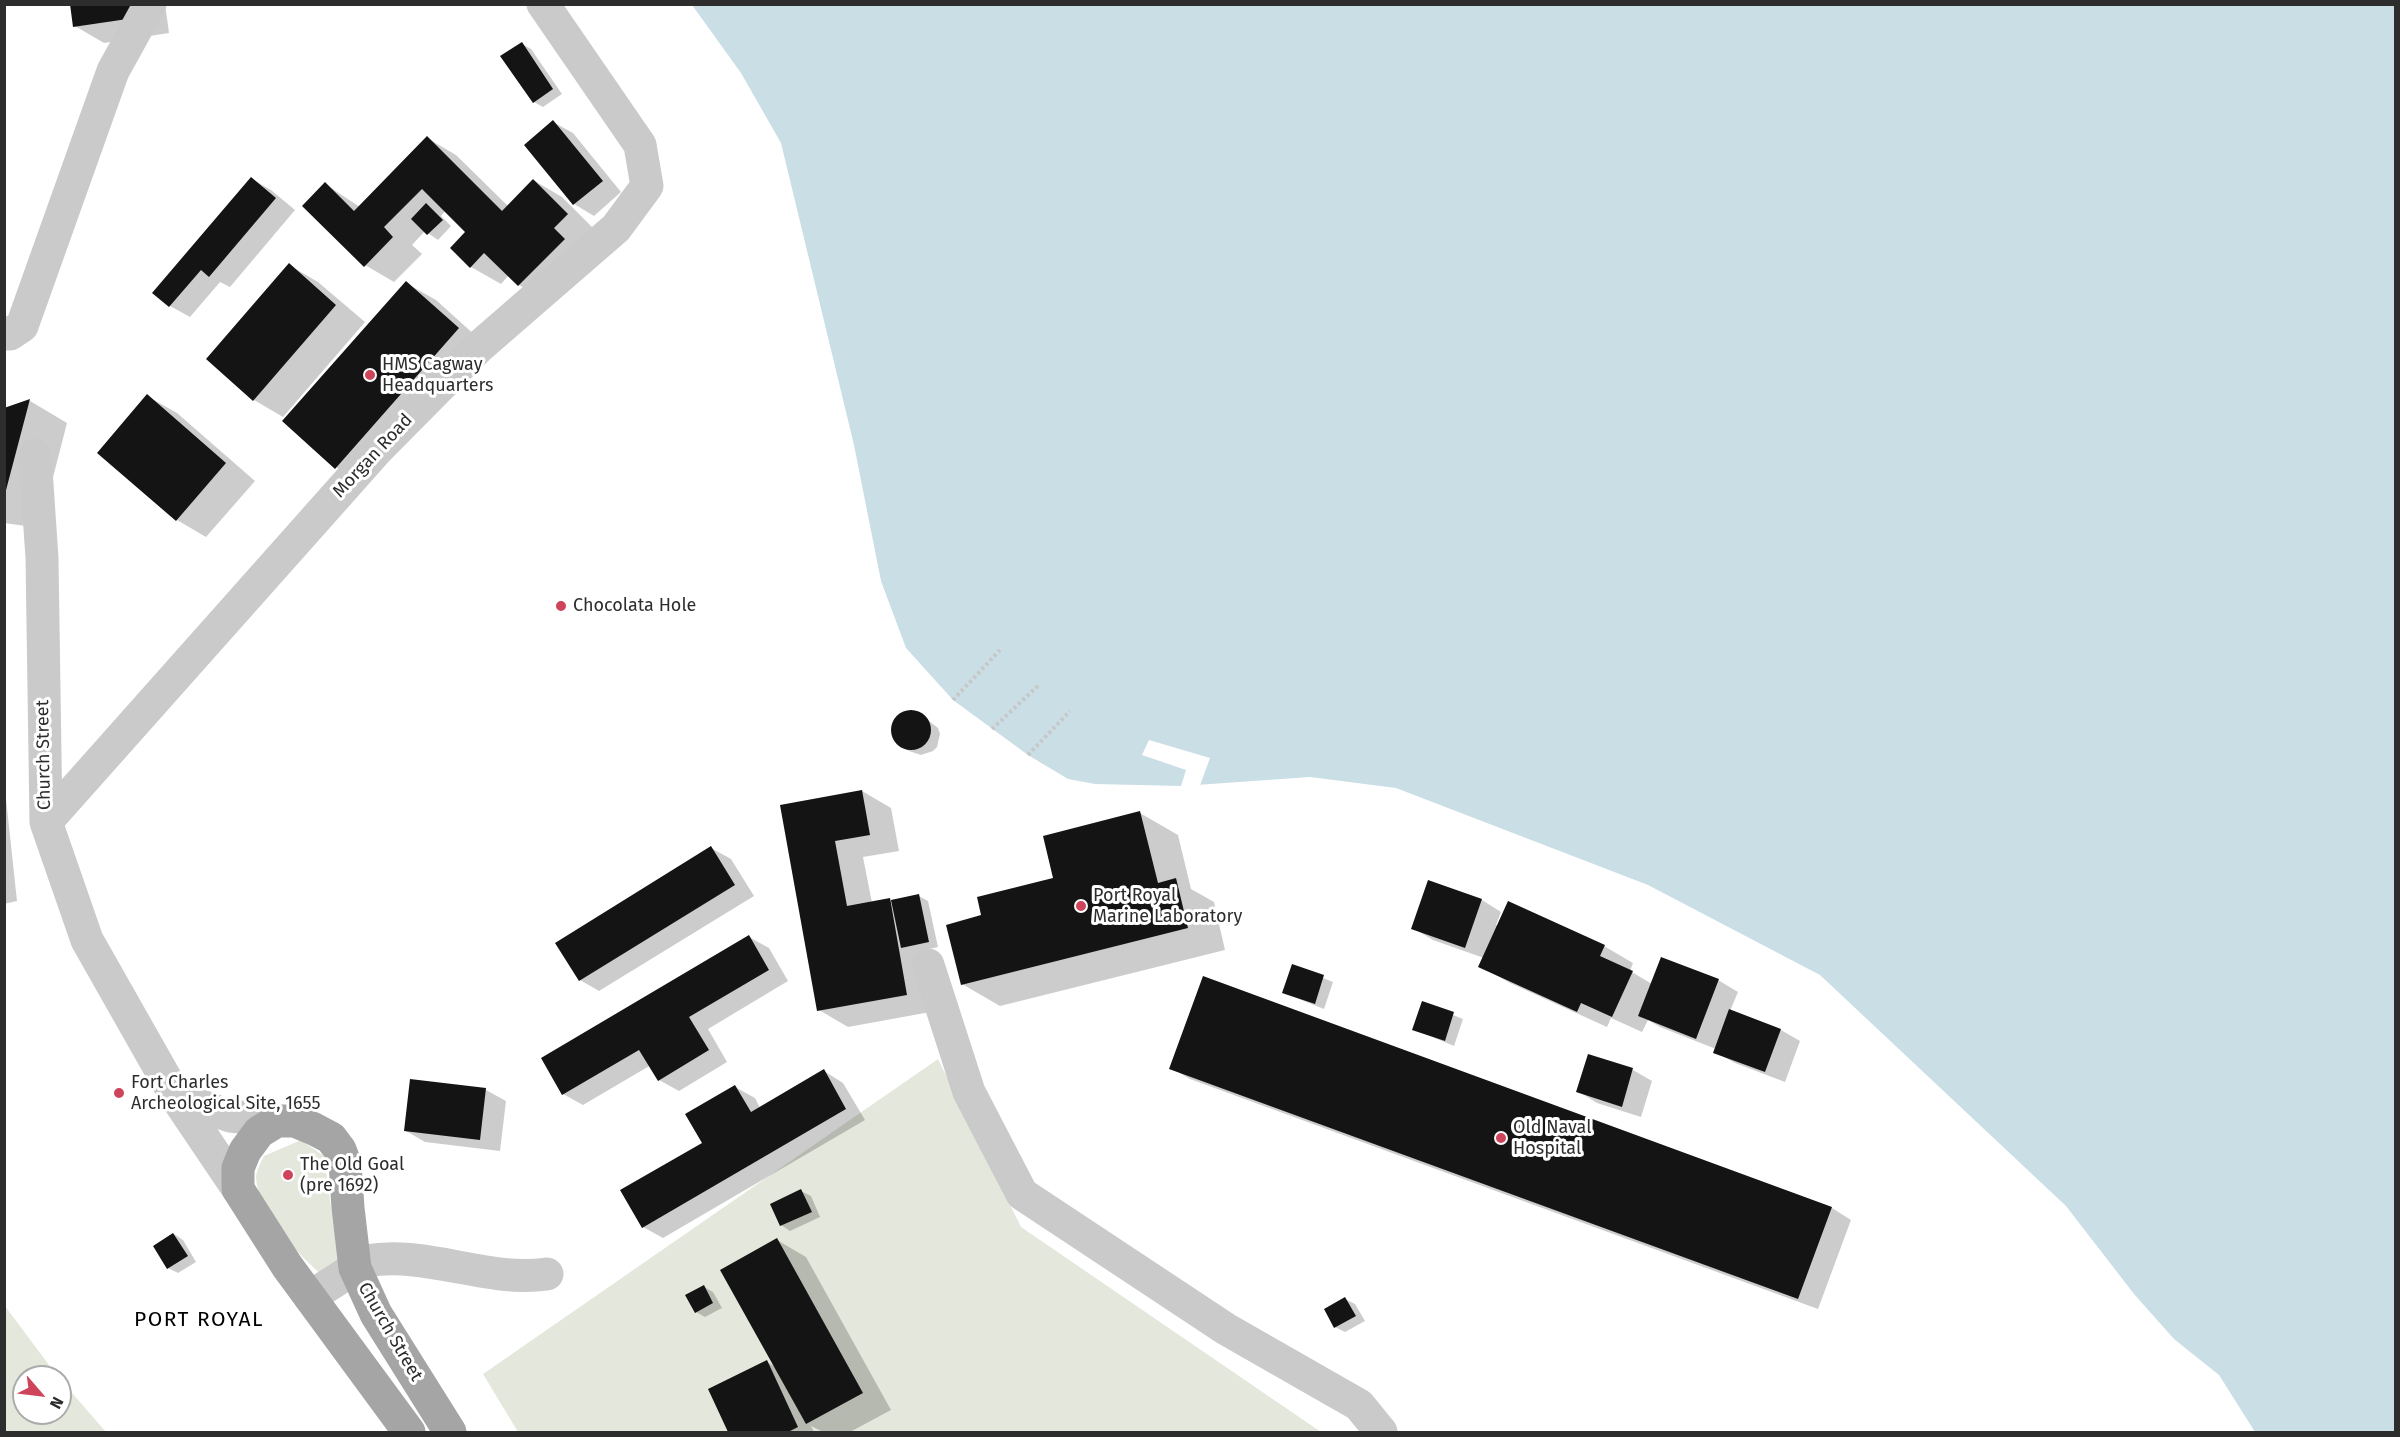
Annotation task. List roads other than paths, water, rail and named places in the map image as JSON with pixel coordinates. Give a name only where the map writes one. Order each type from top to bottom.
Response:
[{"type":"main road","points":[[238,1189],[238,1168],[246,1151],[259,1132],[277,1121]]},
{"type":"main road","name":"Church Street","points":[[277,1121],[295,1121],[314,1129],[331,1138],[340,1150],[345,1163],[355,1268],[376,1314],[450,1432]]},
{"type":"main road","name":"Church Street","points":[[238,1189],[287,1266],[409,1432]]},
{"type":"street","points":[[4,334],[10,334],[22,326],[113,71],[150,4]]},
{"type":"street","name":"Morgan Road","points":[[46,822],[376,451],[480,346],[616,228],[647,186],[640,145],[543,4]]},
{"type":"street","name":"Church Street","points":[[35,455],[42,558],[46,822],[87,940],[176,1097],[238,1189]]},
{"type":"street","points":[[928,965],[969,1092],[1022,1194],[1226,1329],[1359,1405],[1381,1432]]},
{"type":"street","name":"Church Street","points":[[176,1097],[230,1116],[277,1121]]},
{"type":"street","points":[[310,1297],[366,1261],[389,1258],[526,1277],[547,1274]]},
{"type":"place","name":"HMS Cagway Headquarters","points":[[370,375]]},
{"type":"place","name":"Chocolata Hole","points":[[561,606]]},
{"type":"place","name":"Port Royal Marine Laboratory","points":[[1081,906]]},
{"type":"place","name":"Fort Charles Archeological Site, 1655","points":[[119,1093]]},
{"type":"place","name":"Old Naval Hospital","points":[[1501,1138]]},
{"type":"place","name":"The Old Goal (pre 1692)","points":[[288,1175]]},
{"type":"district","name":"PORT ROYAL","points":[[199,1320]]}]
